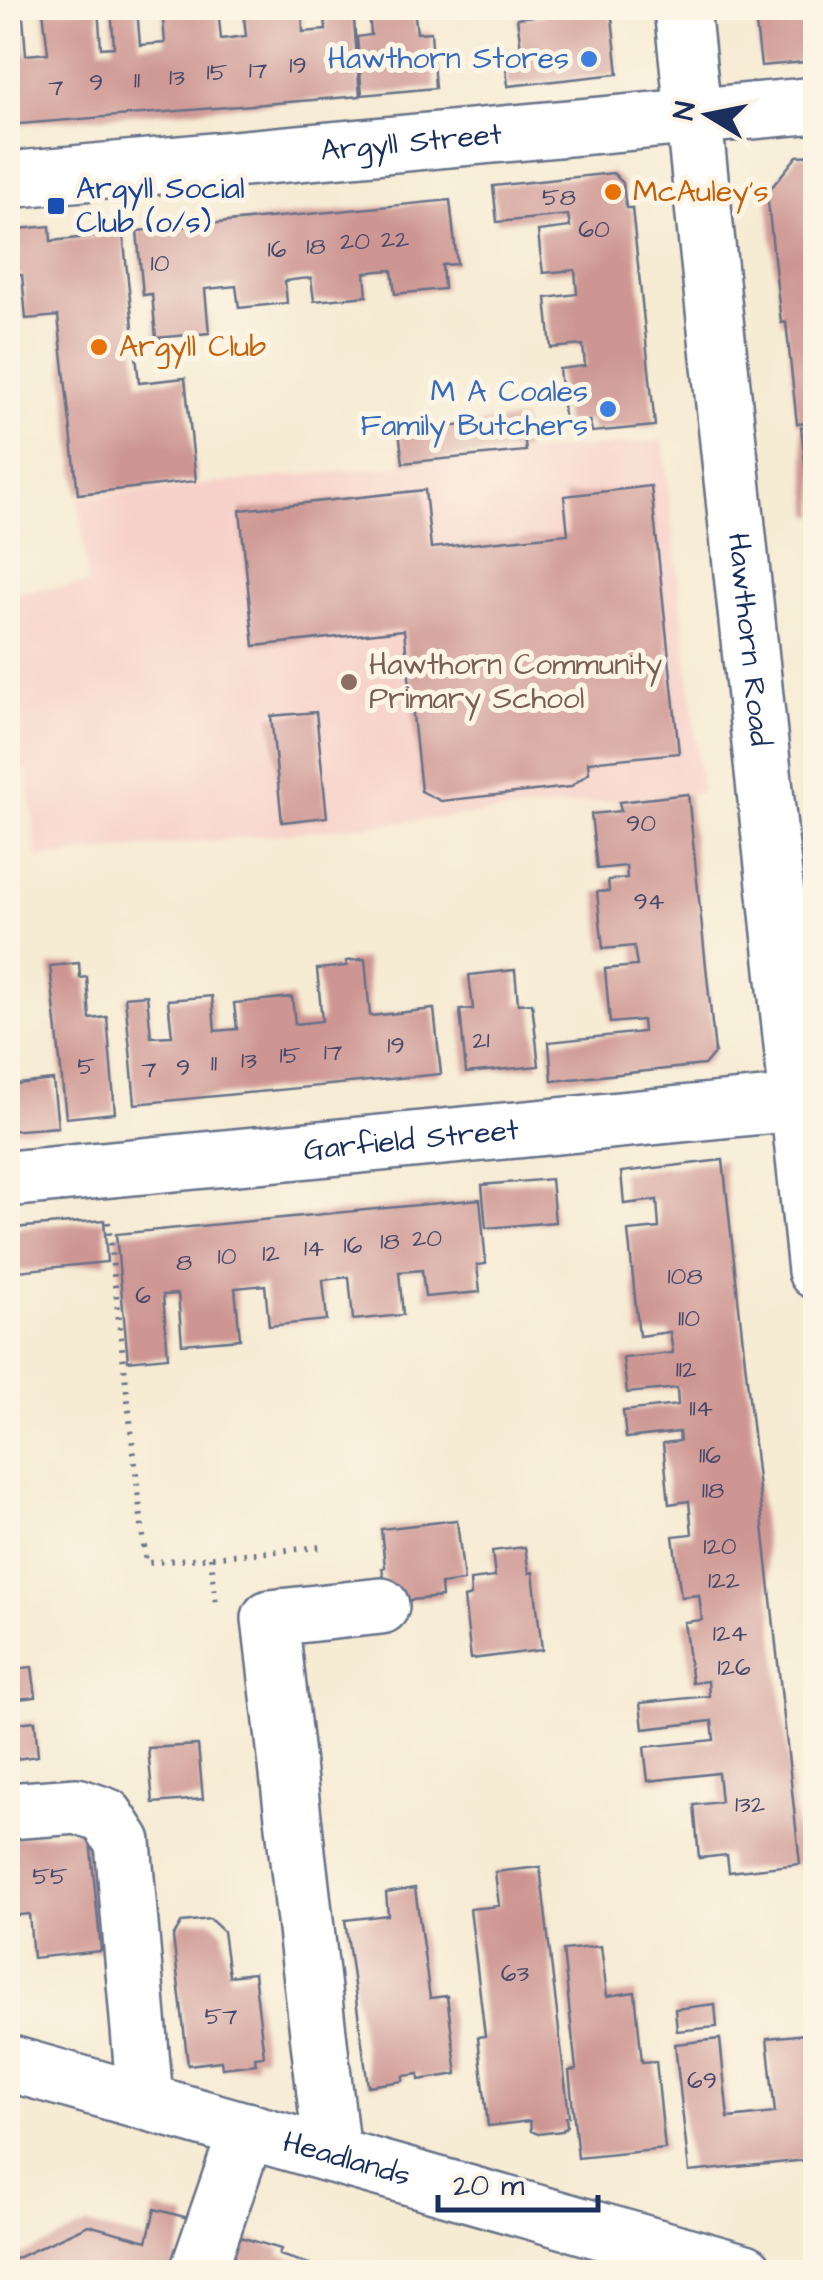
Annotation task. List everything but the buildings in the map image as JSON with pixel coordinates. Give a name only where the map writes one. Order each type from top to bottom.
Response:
[{"type":"street","name":"Hawthorn Road","points":[[682,8],[806,1102],[816,1271]]},
{"type":"street","name":"Argyll Street","points":[[8,180],[816,105]]},
{"type":"street","name":"Garfield Street","points":[[8,1179],[806,1102]]},
{"type":"street","points":[[332,2154],[270,1618],[381,1606]]},
{"type":"street","points":[[8,1810],[77,1806],[106,1816],[123,1842],[145,2100]]},
{"type":"street","name":"Headlands","points":[[8,2063],[745,2272]]},
{"type":"street","points":[[198,2272],[247,2130]]},
{"type":"path","points":[[103,1170],[146,1563],[321,1547]]},
{"type":"shaded area","name":"Hawthorn Community Primary School","points":[[663,440],[702,792],[37,858],[28,771],[8,773],[8,593],[88,584],[79,497]]},
{"type":"place","name":"Hawthorn Stores","points":[[589,59]]},
{"type":"place","name":"McAuley's","points":[[613,192]]},
{"type":"place","name":"Argyll Social Club (o/s)","points":[[56,206]]},
{"type":"place","name":"Argyll Club","points":[[99,347]]},
{"type":"place","name":"M A Coales Family Butchers","points":[[608,409]]},
{"type":"place","name":"Hawthorn Community Primary School","points":[[349,682]]}]
